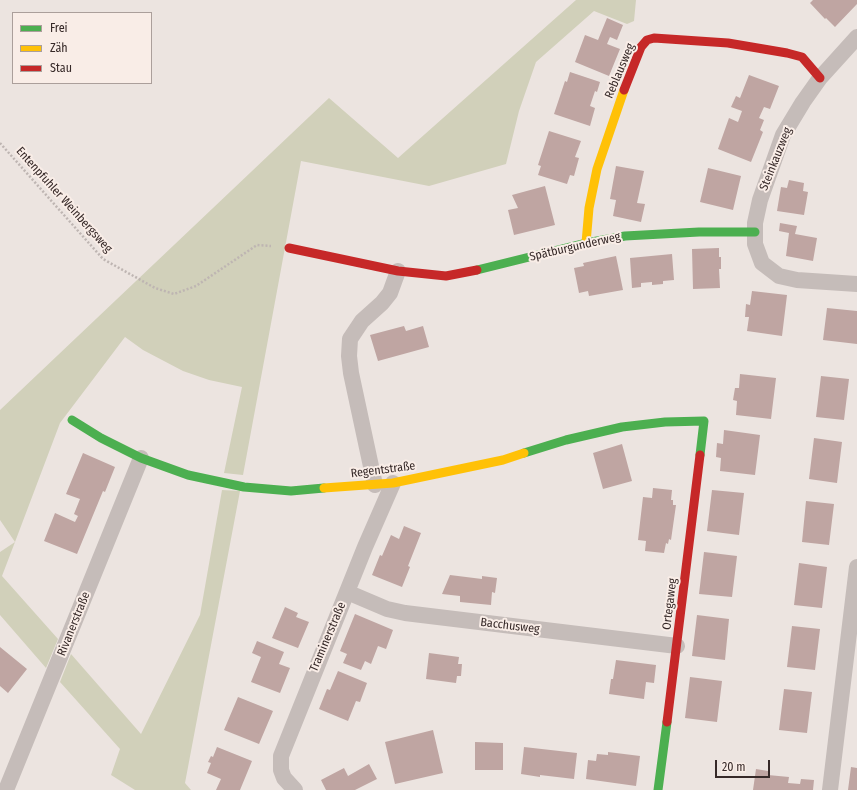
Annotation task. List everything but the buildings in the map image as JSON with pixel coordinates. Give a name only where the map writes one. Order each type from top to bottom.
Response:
[{"type":"street","name":"Steinkauzweg","points":[[857,36],[820,78],[802,102],[783,135],[760,200],[755,223],[755,244],[762,264],[780,276],[798,280],[857,284]]},
{"type":"street","name":"Reblausweg","points":[[586,244],[589,208],[597,169],[621,96],[640,47],[647,40],[654,38],[728,43],[787,53],[802,57],[820,78]]},
{"type":"street","name":"Spätburgunderweg","points":[[289,248],[398,270],[446,276],[625,236],[700,232],[755,232]]},
{"type":"street","points":[[375,485],[351,373],[349,356],[350,339],[362,322],[390,293],[398,270]]},
{"type":"street","name":"Regentstraße","points":[[72,420],[101,438],[142,458],[188,475],[244,487],[291,491],[393,483],[444,474],[503,460],[566,440],[622,427],[665,422],[704,421]]},
{"type":"street","name":"Ortegaweg","points":[[658,790],[704,421]]},
{"type":"street","name":"Rivanerstraße","points":[[6,790],[142,458]]},
{"type":"street","name":"Traminerstraße","points":[[295,790],[284,778],[281,770],[280,756],[364,547],[393,483]]},
{"type":"street","points":[[830,790],[852,654],[857,567]]},
{"type":"street","name":"Bacchusweg","points":[[347,592],[387,610],[405,613],[677,646]]},
{"type":"path","name":"Entenpfuhler Weinbergsweg","points":[[0,143],[103,258],[155,288],[174,294],[196,286],[257,245],[289,248]]},
{"type":"green space","points":[[576,0],[636,0],[634,21],[627,24],[594,11],[536,62],[519,111],[506,164],[429,186],[301,161],[243,475],[224,473],[242,387],[209,380],[183,371],[143,350],[125,337],[60,423],[15,542],[0,520],[0,410],[329,98],[398,158]]},
{"type":"green space","points":[[222,490],[240,491],[185,783],[191,790],[135,790],[111,775],[120,749],[60,682],[71,654],[141,734],[200,615]]},
{"type":"green space","points":[[15,542],[2,576],[58,639],[46,668],[0,615],[0,552]]},
{"type":"traffic: fast","points":[[477,270],[586,243],[625,236],[699,232],[755,232]]},
{"type":"traffic: fast","points":[[72,420],[101,438],[141,458],[188,475],[244,487],[291,491],[324,488]]},
{"type":"traffic: fast","points":[[524,453],[566,440],[622,427],[665,422],[704,421],[700,455]]},
{"type":"traffic: fast","points":[[658,790],[667,722]]},
{"type":"traffic: slow","points":[[586,243],[589,208],[597,169],[624,90]]},
{"type":"traffic: slow","points":[[324,488],[393,483],[503,460],[524,453]]},
{"type":"traffic: jam","points":[[624,90],[641,47],[647,40],[654,38],[728,43],[787,53],[802,57],[820,78]]},
{"type":"traffic: jam","points":[[289,248],[398,271],[446,276],[477,270]]},
{"type":"traffic: jam","points":[[667,722],[700,455]]}]
